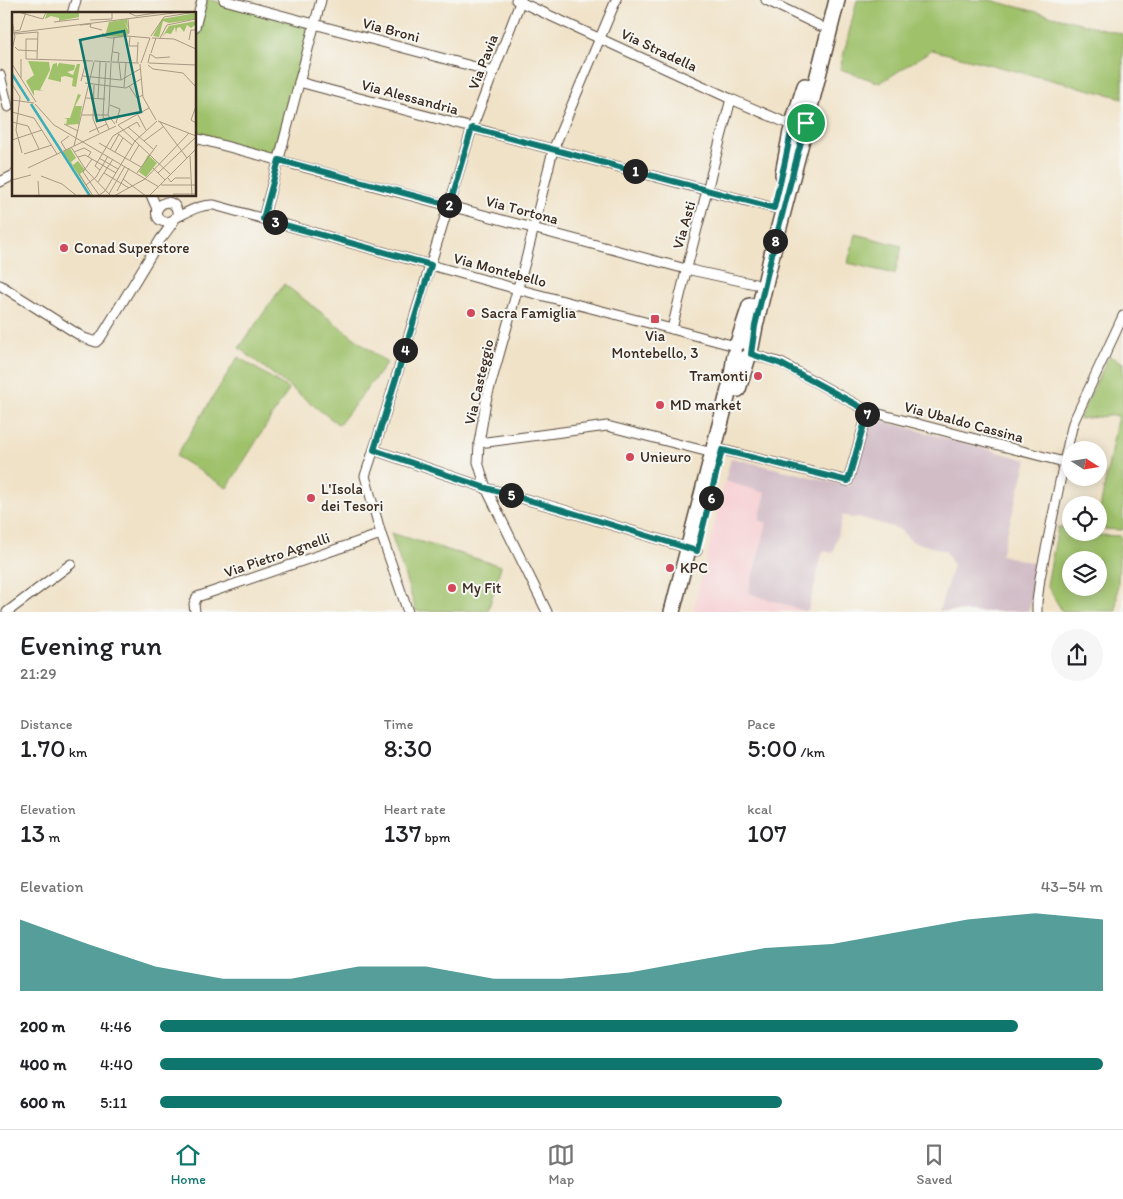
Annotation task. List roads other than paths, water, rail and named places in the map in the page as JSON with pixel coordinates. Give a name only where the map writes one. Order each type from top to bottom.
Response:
[{"type":"main road","points":[[672,612],[692,550],[718,451],[730,382],[755,326],[773,250],[804,92],[826,0]]},
{"type":"main road","points":[[743,350],[745,323],[784,166],[837,0]]},
{"type":"main road","points":[[682,612],[692,550]]},
{"type":"street","points":[[196,24],[202,0]]},
{"type":"street","name":"Via Broni","points":[[224,0],[494,72]]},
{"type":"street","points":[[263,219],[321,0]]},
{"type":"street","name":"Via Casteggio","points":[[547,612],[486,488],[478,462],[479,443],[486,401],[534,227],[553,150],[616,0]]},
{"type":"street","points":[[766,0],[820,26]]},
{"type":"street","name":"Via Stradella","points":[[519,1],[731,99],[797,127]]},
{"type":"street","name":"Via Pavia","points":[[408,612],[381,534],[364,476],[374,450],[472,128],[519,1]]},
{"type":"street","points":[[0,75],[7,107]]},
{"type":"street","name":"Via Alessandria","points":[[299,82],[774,208]]},
{"type":"street","name":"Via Asti","points":[[672,329],[731,99]]},
{"type":"street","name":"Via Tortona","points":[[196,138],[686,269],[755,284]]},
{"type":"street","points":[[0,182],[12,176]]},
{"type":"street","points":[[151,196],[157,215],[161,220],[167,222],[174,219]]},
{"type":"street","points":[[0,285],[84,338],[96,342],[101,337],[177,212],[175,206],[157,196]]},
{"type":"street","points":[[157,210],[159,205],[166,202]]},
{"type":"street","name":"Via Montebello","points":[[174,219],[200,207],[214,205],[743,350]]},
{"type":"street","name":"Via Montebello","points":[[175,206],[200,207]]},
{"type":"street","points":[[161,220],[161,239]]},
{"type":"street","points":[[1069,441],[1073,423],[1123,316]]},
{"type":"street","name":"Via Ubaldo Cassina","points":[[743,350],[781,364],[868,411],[1062,461]]},
{"type":"street","points":[[479,443],[607,426],[848,481],[868,411]]},
{"type":"street","points":[[374,450],[486,488],[692,550]]},
{"type":"street","points":[[1037,612],[1040,578],[1062,472]]},
{"type":"street","name":"Via Pietro Agnelli","points":[[195,612],[194,604],[197,598],[381,534]]},
{"type":"street","points":[[6,612],[71,564]]},
{"type":"street","points":[[1040,578],[1042,602],[1045,612]]},
{"type":"place","name":"Conad Superstore","points":[[64,248]]},
{"type":"place","name":"Sacra Famiglia","points":[[471,313]]},
{"type":"place","name":"Via Montebello, 3","points":[[655,319]]},
{"type":"place","name":"Tramonti","points":[[758,376]]},
{"type":"place","name":"MD market","points":[[660,405]]},
{"type":"place","name":"Unieuro","points":[[630,457]]},
{"type":"place","name":"L'Isola dei Tesori","points":[[311,498]]},
{"type":"place","name":"KPC","points":[[670,568]]},
{"type":"place","name":"My Fit","points":[[452,588]]}]
